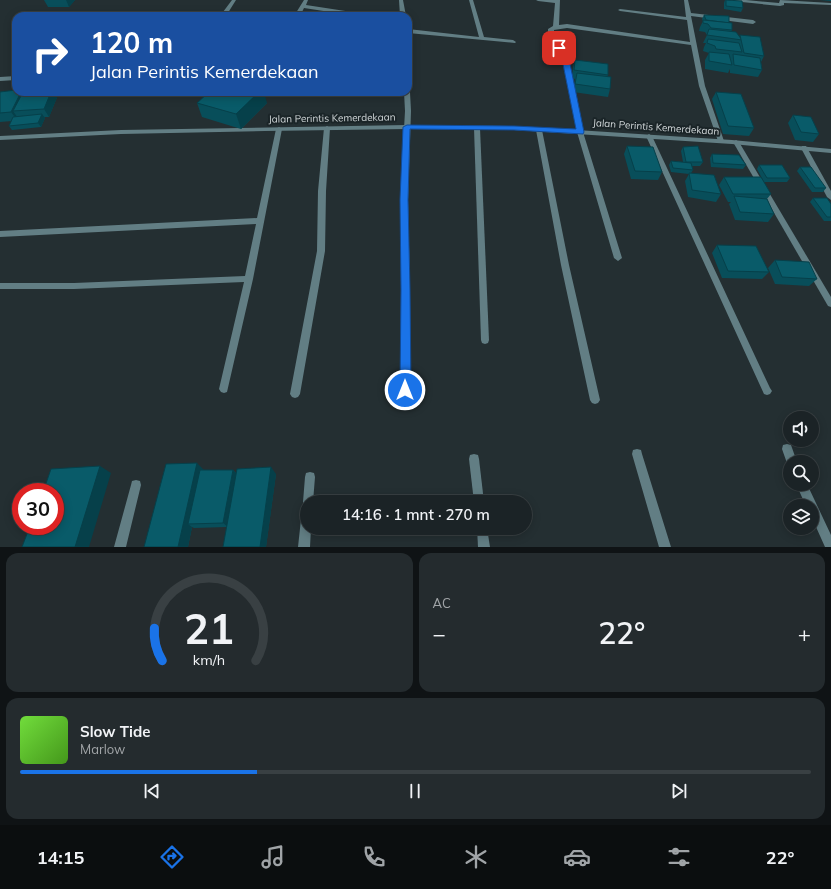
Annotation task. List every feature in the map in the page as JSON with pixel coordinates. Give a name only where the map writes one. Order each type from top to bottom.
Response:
[{"type":"street","points":[[226,12],[234,0]]},
{"type":"street","points":[[299,12],[306,0]]},
{"type":"street","points":[[401,0],[402,12]]},
{"type":"street","points":[[470,0],[482,39]]},
{"type":"street","points":[[538,0],[558,1],[556,27]]},
{"type":"street","points":[[686,0],[702,86],[722,141]]},
{"type":"street","points":[[732,0],[780,5],[782,4],[782,0],[831,4]]},
{"type":"street","points":[[303,6],[342,12]]},
{"type":"street","points":[[318,8],[318,12]]},
{"type":"street","points":[[620,10],[753,22]]},
{"type":"street","points":[[618,258],[580,132],[564,54],[551,39],[551,29],[566,26],[693,44]]},
{"type":"street","points":[[412,31],[513,42]]},
{"type":"street","points":[[0,79],[12,78]]},
{"type":"street","points":[[405,390],[406,290],[404,200],[407,96]]},
{"type":"street","name":"Jalan Perintis Kemerdekaan","points":[[0,138],[121,132],[407,127],[477,128],[649,136],[736,142],[831,152]]},
{"type":"street","points":[[295,394],[321,251],[322,191],[327,128]]},
{"type":"street","points":[[477,128],[485,340]]},
{"type":"street","points":[[224,389],[238,334],[279,129]]},
{"type":"street","points":[[539,130],[558,238],[595,400]]},
{"type":"street","points":[[649,136],[767,391]]},
{"type":"street","points":[[736,142],[831,304]]},
{"type":"street","points":[[804,148],[831,197]]},
{"type":"street","points":[[0,234],[260,221]]},
{"type":"street","points":[[0,286],[74,286],[249,279]]},
{"type":"street","points":[[787,449],[789,455]]},
{"type":"street","points":[[637,454],[664,547]]},
{"type":"street","points":[[474,459],[478,495]]},
{"type":"street","points":[[309,495],[310,477]]},
{"type":"street","points":[[120,547],[136,485]]},
{"type":"street","points":[[819,521],[831,547]]},
{"type":"street","points":[[304,547],[305,535]]},
{"type":"street","points":[[483,535],[484,547]]},
{"type":"building","points":[[726,0],[742,1],[743,8],[726,6]]},
{"type":"building","points":[[704,15],[729,16],[729,23],[706,20]]},
{"type":"building","points":[[703,20],[732,23],[732,30],[711,28],[708,24],[703,23]]},
{"type":"building","points":[[709,29],[736,32],[742,40],[707,35]]},
{"type":"building","points":[[740,35],[760,37],[764,56],[744,53]]},
{"type":"building","points":[[708,39],[739,43],[742,52],[716,49],[715,46],[707,43]]},
{"type":"building","points":[[709,52],[729,54],[732,65],[709,61]]},
{"type":"building","points":[[733,54],[760,58],[762,70],[734,65]]},
{"type":"building","points":[[575,60],[608,64],[608,75],[574,70]]},
{"type":"building","points":[[577,73],[611,77],[610,89],[575,84]]},
{"type":"building","points":[[12,90],[12,96],[19,96],[11,112],[0,113],[0,92]]},
{"type":"building","points":[[716,92],[741,94],[754,128],[728,126]]},
{"type":"building","points":[[21,96],[49,96],[44,109],[13,111]]},
{"type":"building","points":[[205,96],[255,96],[236,114],[197,103]]},
{"type":"building","points":[[42,114],[38,123],[9,126],[13,117]]},
{"type":"building","points":[[793,115],[811,117],[819,134],[801,132]]},
{"type":"building","points":[[627,146],[653,147],[662,172],[635,171]]},
{"type":"building","points":[[698,146],[703,162],[686,162],[683,147]]},
{"type":"building","points":[[712,154],[739,155],[746,165],[713,163]]},
{"type":"building","points":[[671,161],[691,163],[693,170],[673,168]]},
{"type":"building","points":[[759,165],[782,165],[790,178],[767,178]]},
{"type":"building","points":[[800,167],[811,167],[826,188],[815,188]]},
{"type":"building","points":[[689,173],[714,175],[721,194],[692,190]]},
{"type":"building","points":[[724,177],[761,177],[771,194],[733,194]]},
{"type":"building","points":[[734,196],[767,199],[774,214],[740,212]]},
{"type":"building","points":[[813,198],[827,198],[831,204],[831,217],[827,217]]},
{"type":"building","points":[[717,245],[756,246],[769,272],[728,271]]},
{"type":"building","points":[[775,260],[809,262],[817,279],[782,277]]},
{"type":"building","points":[[197,463],[178,547],[144,547],[166,464]]},
{"type":"building","points":[[100,466],[75,547],[22,547],[27,535],[64,535],[64,483],[46,483],[51,469]]},
{"type":"building","points":[[271,467],[260,547],[223,547],[237,469]]},
{"type":"building","points":[[200,470],[233,470],[223,523],[188,524]]},
{"type":"route","points":[[405,390],[406,290],[404,200],[407,127],[514,128],[580,132],[564,54],[559,48]]}]
